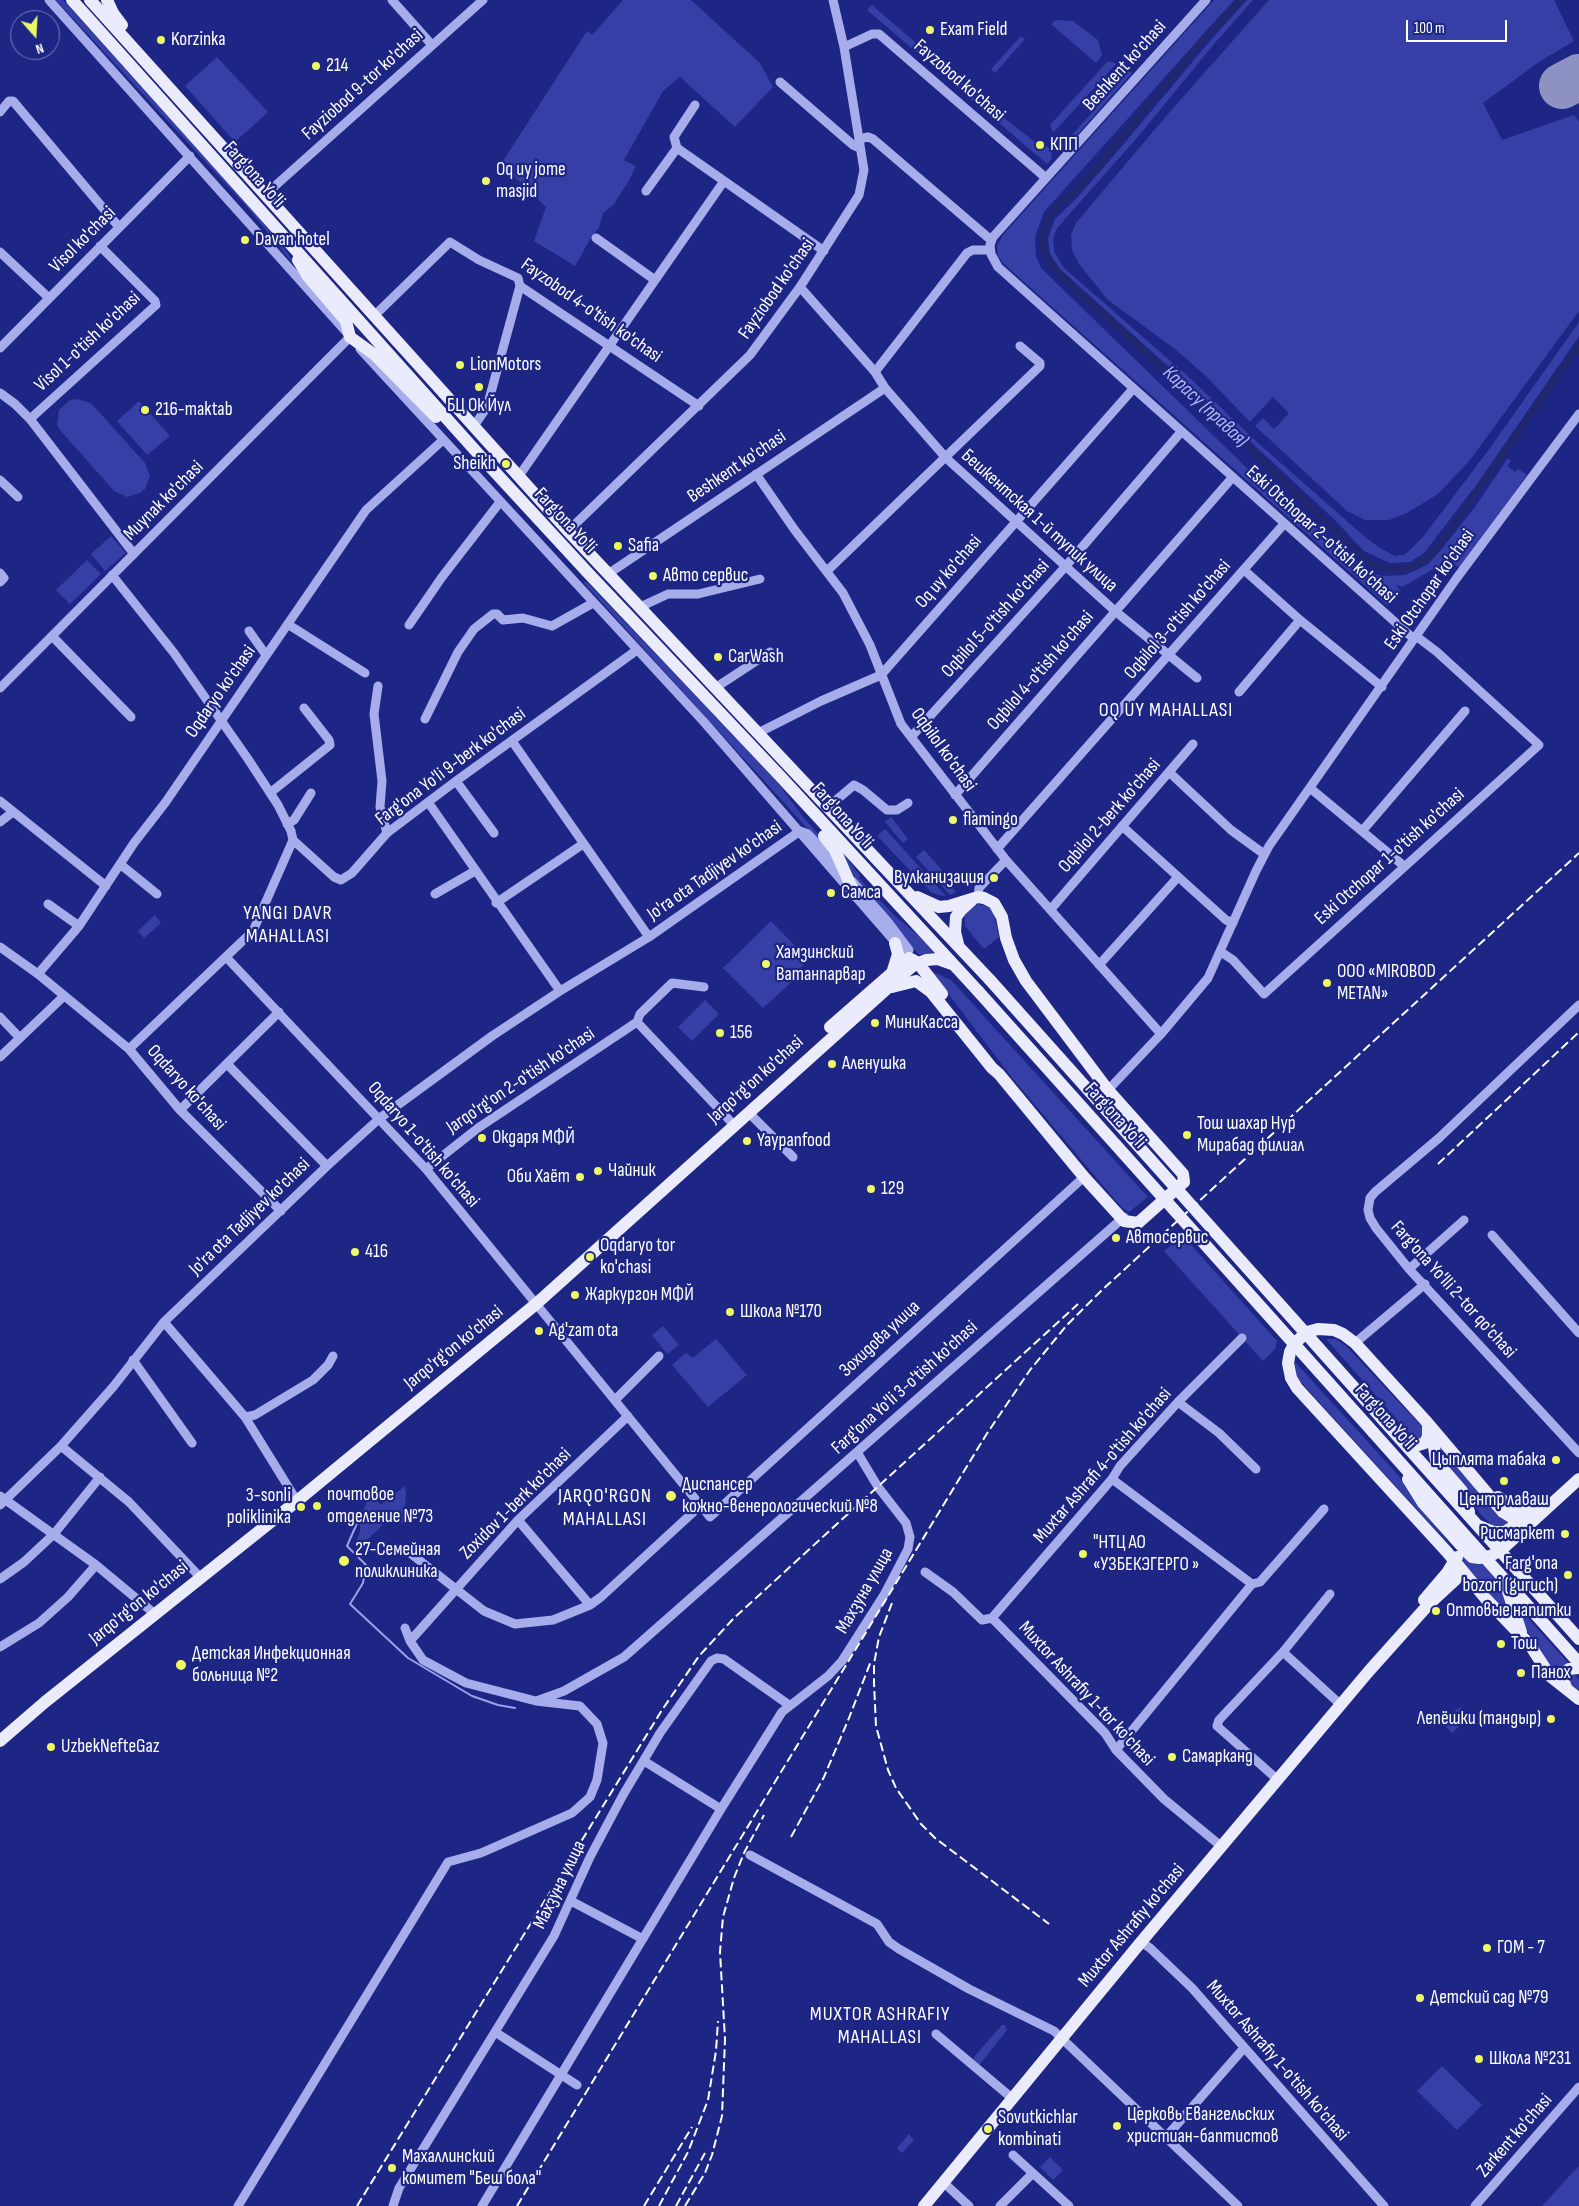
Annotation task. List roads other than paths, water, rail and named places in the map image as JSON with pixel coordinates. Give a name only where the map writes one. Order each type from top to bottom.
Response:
[{"type":"main road","name":"Farg'ona Yo'li","points":[[72,0],[482,458],[780,776],[978,991],[1579,1663]]},
{"type":"main road","name":"Farg'ona Yo'li","points":[[90,0],[568,531],[990,980],[1579,1639]]},
{"type":"main road","points":[[100,0],[148,64]]},
{"type":"main road","points":[[107,0],[113,13],[136,40],[148,64]]},
{"type":"main road","points":[[286,238],[306,275],[346,321],[350,330],[350,337],[375,355],[420,402],[482,458]]},
{"type":"main road","points":[[780,776],[802,811],[835,850],[855,895]]},
{"type":"main road","points":[[906,890],[939,907],[949,906],[978,897],[989,900],[997,906],[1002,917],[1010,950],[1020,972],[1108,1090],[1177,1166],[1177,1175],[1174,1180],[1135,1214],[1121,1216],[1084,1176],[999,1074],[996,1065],[914,962],[938,959],[955,966]]},
{"type":"main road","points":[[963,951],[958,944],[955,932],[956,917],[966,904],[978,897]]},
{"type":"main road","points":[[893,970],[898,954],[895,942]]},
{"type":"main road","name":"Farg'ona Yo'li","points":[[914,962],[931,992],[992,1068],[999,1074]]},
{"type":"main road","name":"Jarqo'rg'on ko'chasi","points":[[0,1733],[295,1498],[534,1302],[731,1123],[893,970],[914,962]]},
{"type":"main road","name":"Jarqo'rg'on ko'chasi","points":[[731,1123],[748,1112],[887,989],[914,962]]},
{"type":"main road","points":[[887,989],[916,981],[931,992]]},
{"type":"main road","points":[[1525,1519],[1514,1519],[1503,1512],[1428,1423],[1355,1343],[1334,1330],[1318,1329],[1307,1332],[1295,1343],[1290,1352],[1288,1363],[1291,1378],[1297,1388],[1456,1562],[1479,1591],[1530,1644],[1550,1676],[1579,1699]]},
{"type":"main road","points":[[1405,1444],[1418,1445],[1425,1443],[1428,1436],[1428,1423]]},
{"type":"main road","points":[[1441,1438],[1507,1505],[1520,1510],[1539,1510]]},
{"type":"main road","points":[[1441,1438],[1434,1447],[1436,1461],[1462,1491],[1473,1520],[1490,1531],[1505,1532],[1539,1510],[1579,1479]]},
{"type":"main road","points":[[1391,1451],[1423,1503],[1472,1557],[1486,1557],[1500,1551],[1579,1468]]},
{"type":"main road","points":[[1451,1535],[1458,1553],[1456,1562]]},
{"type":"main road","name":"Muxtor Ashrafiy ko'chasi","points":[[924,2206],[1141,1942],[1369,1671],[1429,1604],[1456,1579],[1458,1573],[1456,1562]]},
{"type":"main road","name":"Muxtor Ashrafiy ko'chasi","points":[[1369,1671],[1373,1660],[1456,1562]]},
{"type":"main road","points":[[1504,1577],[1522,1635]]},
{"type":"main road","points":[[1444,1591],[1460,1585],[1479,1591]]},
{"type":"main road","name":"Jarqo'rg'on ko'chasi","points":[[0,1741],[152,1611]]},
{"type":"main road","points":[[1550,1676],[1553,1670],[1558,1668],[1564,1673]]},
{"type":"main road","points":[[1566,1687],[1563,1680],[1564,1673],[1572,1668],[1579,1668]]},
{"type":"street","name":"Farg'ona Yo'li","points":[[49,0],[443,440],[638,650],[914,962]]},
{"type":"street","points":[[392,0],[432,45]]},
{"type":"street","name":"Fayziobod 9-tor ko'chasi","points":[[266,194],[483,0]]},
{"type":"street","name":"Fayziobod ko'chasi","points":[[568,531],[750,356],[824,251],[860,190],[864,170],[844,47],[833,0]]},
{"type":"street","name":"Beshkent ko'chasi","points":[[991,240],[1206,0]]},
{"type":"street","name":"Fayzobod ko'chasi","points":[[844,47],[872,34],[880,34],[1046,178]]},
{"type":"street","points":[[780,82],[853,145],[868,137],[873,139],[991,240],[990,250],[973,250],[967,254],[875,372]]},
{"type":"street","points":[[0,112],[9,101],[13,101],[119,227]]},
{"type":"street","points":[[696,105],[674,137],[676,148],[824,251]]},
{"type":"street","points":[[646,191],[676,148]]},
{"type":"street","name":"Visol ko'chasi","points":[[0,348],[190,156]]},
{"type":"street","points":[[519,476],[724,181]]},
{"type":"street","points":[[596,238],[655,280]]},
{"type":"street","name":"Fayzobod 4-o'tish ko'chasi","points":[[374,316],[450,242],[479,260],[518,278],[520,286],[699,406]]},
{"type":"street","name":"Visol 1-o'tish ko'chasi","points":[[30,419],[156,305],[155,301],[100,246]]},
{"type":"street","name":"Eski Otchopar 2-o'tish ko'chasi","points":[[990,250],[998,267],[1133,389],[1415,638],[1438,652],[1539,745]]},
{"type":"street","points":[[0,252],[48,298]]},
{"type":"street","points":[[474,426],[487,406],[520,286]]},
{"type":"street","name":"Бешкентская 1-й тупик улица","points":[[800,287],[875,372],[885,388],[946,458],[1014,522],[1115,611],[1197,678]]},
{"type":"street","name":"Muynak ko'chasi","points":[[0,688],[350,337]]},
{"type":"street","points":[[828,571],[1040,366],[1040,363],[1020,346]]},
{"type":"street","name":"Beshkent ko'chasi","points":[[608,574],[885,388]]},
{"type":"street","name":"Oq uy ko'chasi","points":[[758,733],[821,701],[881,675],[1133,389]]},
{"type":"street","points":[[0,393],[15,404],[30,419],[134,554]]},
{"type":"street","name":"Eski Otchopar ko'chasi","points":[[1108,1090],[1203,985],[1221,952],[1264,854],[1415,638],[1579,414]]},
{"type":"street","name":"Oqbilol 5-o'tish ko'chasi","points":[[912,736],[1065,567],[1181,432]]},
{"type":"street","name":"Oqdaryo ko'chasi","points":[[38,974],[79,926],[366,510],[443,440]]},
{"type":"street","name":"Oqbilol ko'chasi","points":[[756,474],[794,529],[843,593],[870,645],[901,724],[997,850],[1160,1034]]},
{"type":"street","name":"Oqbilol 4-o'tish ko'chasi","points":[[955,795],[1232,478]]},
{"type":"street","points":[[0,480],[18,496]]},
{"type":"street","points":[[409,625],[442,577],[500,502]]},
{"type":"street","name":"Oqbilol 3-o'tish ko'chasi","points":[[997,850],[1284,524]]},
{"type":"street","points":[[1244,570],[1300,620],[1382,687]]},
{"type":"street","points":[[0,573],[4,578],[0,582]]},
{"type":"street","points":[[112,575],[174,653],[270,793],[288,824],[293,840],[253,931],[129,1049]]},
{"type":"street","points":[[640,607],[668,594],[698,594],[760,579]]},
{"type":"street","points":[[425,718],[458,652],[474,629],[493,614],[498,614],[503,620],[524,618],[552,626],[593,603]]},
{"type":"street","points":[[1239,692],[1300,620]]},
{"type":"street","points":[[288,625],[366,673]]},
{"type":"street","points":[[249,631],[266,655]]},
{"type":"street","points":[[52,636],[131,717]]},
{"type":"street","name":"Farg'ona Yo'li 9-berk ko'chasi","points":[[293,840],[334,877],[341,880],[352,872],[387,833],[638,650]]},
{"type":"street","points":[[716,688],[770,652]]},
{"type":"street","points":[[378,686],[374,714],[382,781],[380,806],[387,833]]},
{"type":"street","points":[[270,793],[330,745],[330,740],[304,708]]},
{"type":"street","points":[[1363,830],[1465,711]]},
{"type":"street","name":"Jo'ra ota Tadjiyev ko'chasi","points":[[512,741],[649,937]]},
{"type":"street","name":"Oqbilol 2-berk ko'chasi","points":[[1051,909],[1193,744]]},
{"type":"street","name":"Eski Otchopar 1-o'tish ko'chasi","points":[[1221,952],[1233,960],[1264,994],[1539,745]]},
{"type":"street","points":[[1169,772],[1231,830],[1264,854]]},
{"type":"street","points":[[456,781],[494,833]]},
{"type":"street","points":[[828,807],[854,785],[863,790],[886,810],[897,810],[908,803]]},
{"type":"street","points":[[1310,788],[1363,830],[1404,866]]},
{"type":"street","points":[[288,824],[294,820],[311,793]]},
{"type":"street","points":[[0,801],[106,886]]},
{"type":"street","points":[[428,802],[496,903],[560,991]]},
{"type":"street","points":[[0,822],[13,812]]},
{"type":"street","points":[[1122,826],[1226,920],[1233,923]]},
{"type":"street","name":"Farg'ona Yo'li","points":[[800,832],[808,834],[888,922],[914,962]]},
{"type":"street","name":"Jo'ra ota Tadjiyev ko'chasi","points":[[2,1501],[61,1446],[113,1387],[164,1322],[380,1118],[492,1036],[560,991],[649,937],[800,832]]},
{"type":"street","points":[[496,903],[583,844]]},
{"type":"street","points":[[978,897],[979,888],[1006,860]]},
{"type":"street","points":[[120,864],[156,894]]},
{"type":"street","points":[[436,894],[475,871]]},
{"type":"street","points":[[1099,965],[1178,877]]},
{"type":"street","points":[[48,904],[79,926]]},
{"type":"street","name":"Oqdaryo ko'chasi","points":[[0,947],[38,974],[129,1049],[180,1110],[281,1211]]},
{"type":"street","name":"Oqdaryo 1-o'tish ko'chasi","points":[[226,957],[380,1118],[426,1169],[534,1302]]},
{"type":"street","name":"Jarqo'rg'on 2-o'tish ko'chasi","points":[[426,1169],[478,1128],[637,1022],[640,1014],[672,983],[704,987]]},
{"type":"street","points":[[0,1057],[64,996]]},
{"type":"street","name":"Farg'ona Yo'lli 2-tor qo'chasi","points":[[1579,1005],[1439,1138],[1372,1195],[1368,1210],[1372,1222],[1409,1269],[1425,1284],[1579,1452]]},
{"type":"street","points":[[180,1110],[228,1065],[279,1012]]},
{"type":"street","points":[[0,1017],[20,1038]]},
{"type":"street","points":[[637,1022],[731,1123]]},
{"type":"street","points":[[228,1065],[327,1166]]},
{"type":"street","points":[[748,1112],[793,1157]]},
{"type":"street","name":"Зохидова улица","points":[[701,1505],[710,1517],[1084,1176]]},
{"type":"street","name":"Farg'ona Yo'li 3-o'tish ko'chasi","points":[[536,1701],[564,1691],[624,1657],[1121,1216]]},
{"type":"street","points":[[1409,1269],[1464,1220]]},
{"type":"street","points":[[1492,1235],[1579,1333]]},
{"type":"street","points":[[1355,1343],[1425,1284]]},
{"type":"street","points":[[410,1553],[484,1611],[515,1624],[553,1620],[590,1605],[601,1598],[701,1505],[534,1302]]},
{"type":"street","points":[[164,1322],[245,1418],[295,1498]]},
{"type":"street","name":"Muxtar Ashrafi 4-o'tish ko'chasi","points":[[992,1618],[1112,1479],[1120,1466],[1178,1402],[1242,1338]]},
{"type":"street","points":[[245,1418],[255,1415],[313,1380],[333,1356]]},
{"type":"street","points":[[615,1400],[659,1356]]},
{"type":"street","points":[[133,1360],[192,1442]]},
{"type":"street","points":[[1178,1402],[1219,1433],[1256,1469]]},
{"type":"street","name":"Zoxidov 1-berk ko'chasi","points":[[410,1641],[518,1520],[628,1416]]},
{"type":"street","points":[[61,1446],[129,1502],[198,1575]]},
{"type":"street","name":"Махзуна улица","points":[[482,2206],[721,1808],[782,1712],[828,1676],[842,1661],[884,1594],[910,1543],[906,1523],[878,1487],[857,1452]]},
{"type":"street","points":[[0,1579],[24,1562],[54,1534],[100,1477]]},
{"type":"street","points":[[1112,1479],[1252,1584]]},
{"type":"street","points":[[2,1501],[54,1534],[152,1611]]},
{"type":"street","points":[[1116,1750],[1252,1584],[1260,1582],[1324,1509]]},
{"type":"street","points":[[518,1520],[590,1605]]},
{"type":"street","points":[[0,1647],[39,1624],[68,1598],[96,1566]]},
{"type":"street","name":"Muxtor Ashrafiy 1-tor ko'chasi","points":[[925,1572],[953,1592],[982,1620],[992,1618],[1105,1733],[1116,1750],[1164,1799],[1222,1847]]},
{"type":"street","points":[[1278,1780],[1217,1726],[1219,1720],[1283,1652],[1330,1594]]},
{"type":"street","name":"Махзуна улица","points":[[238,2206],[448,1862],[482,1853],[572,1813],[590,1797],[597,1780],[603,1743],[597,1724],[580,1706],[536,1701],[466,1683],[423,1660],[410,1641],[405,1628]]},
{"type":"street","points":[[1283,1652],[1341,1705]]},
{"type":"street","name":"Махзуна улица","points":[[393,2206],[399,2188],[554,1936],[590,1857],[644,1761],[711,1661],[716,1658],[724,1659],[789,1705]]},
{"type":"street","points":[[644,1761],[721,1808]]},
{"type":"street","points":[[750,1855],[877,1924],[889,1942],[899,1949],[969,1989],[1054,2031],[1238,2206]]},
{"type":"street","points":[[571,1901],[643,1939]]},
{"type":"street","name":"Muxtor Ashrafiy 1-o'tish ko'chasi","points":[[1141,1942],[1150,1948],[1192,1988],[1384,2206]]},
{"type":"street","points":[[495,2032],[563,2074],[577,2085]]},
{"type":"street","points":[[936,2034],[1012,2099]]},
{"type":"street","points":[[1166,2137],[1244,2048]]},
{"type":"street","name":"Zarkent ko'chasi","points":[[1475,2206],[1579,2087]]},
{"type":"street","points":[[1013,2155],[1070,2206]]},
{"type":"street","points":[[1000,2206],[1032,2174]]},
{"type":"street","points":[[943,2182],[969,2206]]},
{"type":"waterway","name":"Карасу (правая)","points":[[1240,0],[1202,41],[1081,186],[1061,202],[1049,217],[1043,234],[1043,247],[1050,263],[1062,277],[1203,404],[1362,556],[1372,564],[1386,569],[1403,569],[1417,565],[1441,543],[1579,345]]},
{"type":"waterway","points":[[358,1521],[347,1546],[366,1565],[363,1583],[350,1604],[408,1658],[472,1696],[498,1705],[515,1708]]},
{"type":"railway","points":[[517,2206],[986,1435],[1030,1370],[1067,1325],[1102,1290],[1579,853]]},
{"type":"railway","points":[[1438,1164],[1579,1032]]},
{"type":"railway","points":[[357,2206],[662,1710],[699,1656],[734,1618],[1078,1304]]},
{"type":"railway","points":[[892,1603],[879,1637],[874,1664],[874,1683],[876,1726],[888,1770],[896,1788],[921,1824],[935,1838],[1049,1924]]},
{"type":"railway","points":[[791,1837],[824,1777],[871,1661]]},
{"type":"railway","points":[[685,2206],[705,2173],[712,2155],[722,2116],[725,2039],[720,1952],[723,1917],[734,1878],[744,1853],[764,1815]]},
{"type":"railway","points":[[659,2206],[688,2152],[708,2100],[716,2051],[718,2021]]},
{"type":"railway","points":[[644,2206],[692,2127]]},
{"type":"railway","points":[[676,2206],[705,2153]]},
{"type":"place","name":"Exam Field","points":[[930,30]]},
{"type":"place","name":"Korzinka","points":[[161,40]]},
{"type":"place","name":"214","points":[[316,66]]},
{"type":"place","name":"КПП","points":[[1040,145]]},
{"type":"place","name":"Oq uy jome masjid","points":[[486,181]]},
{"type":"place","name":"Davan hotel","points":[[245,240]]},
{"type":"place","name":"LionMotors","points":[[460,365]]},
{"type":"place","name":"БЦ Ок Йул","points":[[479,387]]},
{"type":"place","name":"216-maktab","points":[[145,410]]},
{"type":"place","name":"Sheikh","points":[[506,464]]},
{"type":"place","name":"Safia","points":[[618,546]]},
{"type":"place","name":"Авто сервис","points":[[653,576]]},
{"type":"place","name":"CarWash","points":[[718,657]]},
{"type":"place","name":"flamingo","points":[[953,820]]},
{"type":"place","name":"Вулканизация","points":[[994,878]]},
{"type":"place","name":"Самса","points":[[831,893]]},
{"type":"place","name":"Хамзинский Ватанпарвар","points":[[766,964]]},
{"type":"place","name":"ООО «MIROBOD METAN»","points":[[1327,983]]},
{"type":"place","name":"МиниКасса","points":[[875,1023]]},
{"type":"place","name":"156","points":[[720,1033]]},
{"type":"place","name":"Аленушка","points":[[832,1064]]},
{"type":"place","name":"Тош шахар Нур Мирабад филиал","points":[[1187,1135]]},
{"type":"place","name":"Окдаря МФЙ","points":[[482,1138]]},
{"type":"place","name":"Yaypanfood","points":[[747,1141]]},
{"type":"place","name":"Чайник","points":[[598,1171]]},
{"type":"place","name":"Оби Хаёт","points":[[580,1177]]},
{"type":"place","name":"129","points":[[871,1189]]},
{"type":"place","name":"Автосервис","points":[[1116,1238]]},
{"type":"place","name":"416","points":[[355,1252]]},
{"type":"place","name":"Oqdaryo tor ko'chasi","points":[[590,1257]]},
{"type":"place","name":"Жаркургон МФЙ","points":[[575,1295]]},
{"type":"place","name":"Школа №170","points":[[730,1312]]},
{"type":"place","name":"Ag'zam ota","points":[[539,1331]]},
{"type":"place","name":"Цыплята табака","points":[[1556,1460]]},
{"type":"place","name":"Центр лаваш","points":[[1504,1481]]},
{"type":"place","name":"Диспансер кожно-венерологический №8","points":[[671,1496]]},
{"type":"place","name":"почтовое отделение №73","points":[[317,1506]]},
{"type":"place","name":"3-sonli poliklinika","points":[[301,1507]]},
{"type":"place","name":"Рисмаркет","points":[[1565,1534]]},
{"type":"place","name":"\"НТЦ АО «УЗБЕКЭГЕРГО »","points":[[1083,1554]]},
{"type":"place","name":"27-Семейная поликлиника","points":[[344,1561]]},
{"type":"place","name":"Farg'ona bozori (guruch)","points":[[1568,1575]]},
{"type":"place","name":"Оптовые напитки","points":[[1436,1611]]},
{"type":"place","name":"Тош","points":[[1501,1644]]},
{"type":"place","name":"Детская Инфекционная больница №2","points":[[181,1665]]},
{"type":"place","name":"Панох","points":[[1521,1673]]},
{"type":"place","name":"Лепёшки (тандыр)","points":[[1551,1719]]},
{"type":"place","name":"UzbekNefteGaz","points":[[51,1747]]},
{"type":"place","name":"Самарканд","points":[[1172,1757]]},
{"type":"place","name":"ГОМ - 7","points":[[1487,1948]]},
{"type":"place","name":"Детский сад №79","points":[[1420,1998]]},
{"type":"place","name":"Школа №231","points":[[1479,2059]]},
{"type":"place","name":"Церковь Евангельских христиан-баптистов","points":[[1117,2126]]},
{"type":"place","name":"Sovutkichlar kombinati","points":[[988,2129]]},
{"type":"place","name":"Махаллинский комитет \"Беш бола\"","points":[[392,2168]]},
{"type":"district","name":"OQ UY MAHALLASI","points":[[1166,711]]},
{"type":"district","name":"YANGI DAVR MAHALLASI","points":[[288,926]]},
{"type":"district","name":"JARQO'RGON MAHALLASI","points":[[605,1508]]},
{"type":"district","name":"MUXTOR ASHRAFIY MAHALLASI","points":[[880,2026]]}]
